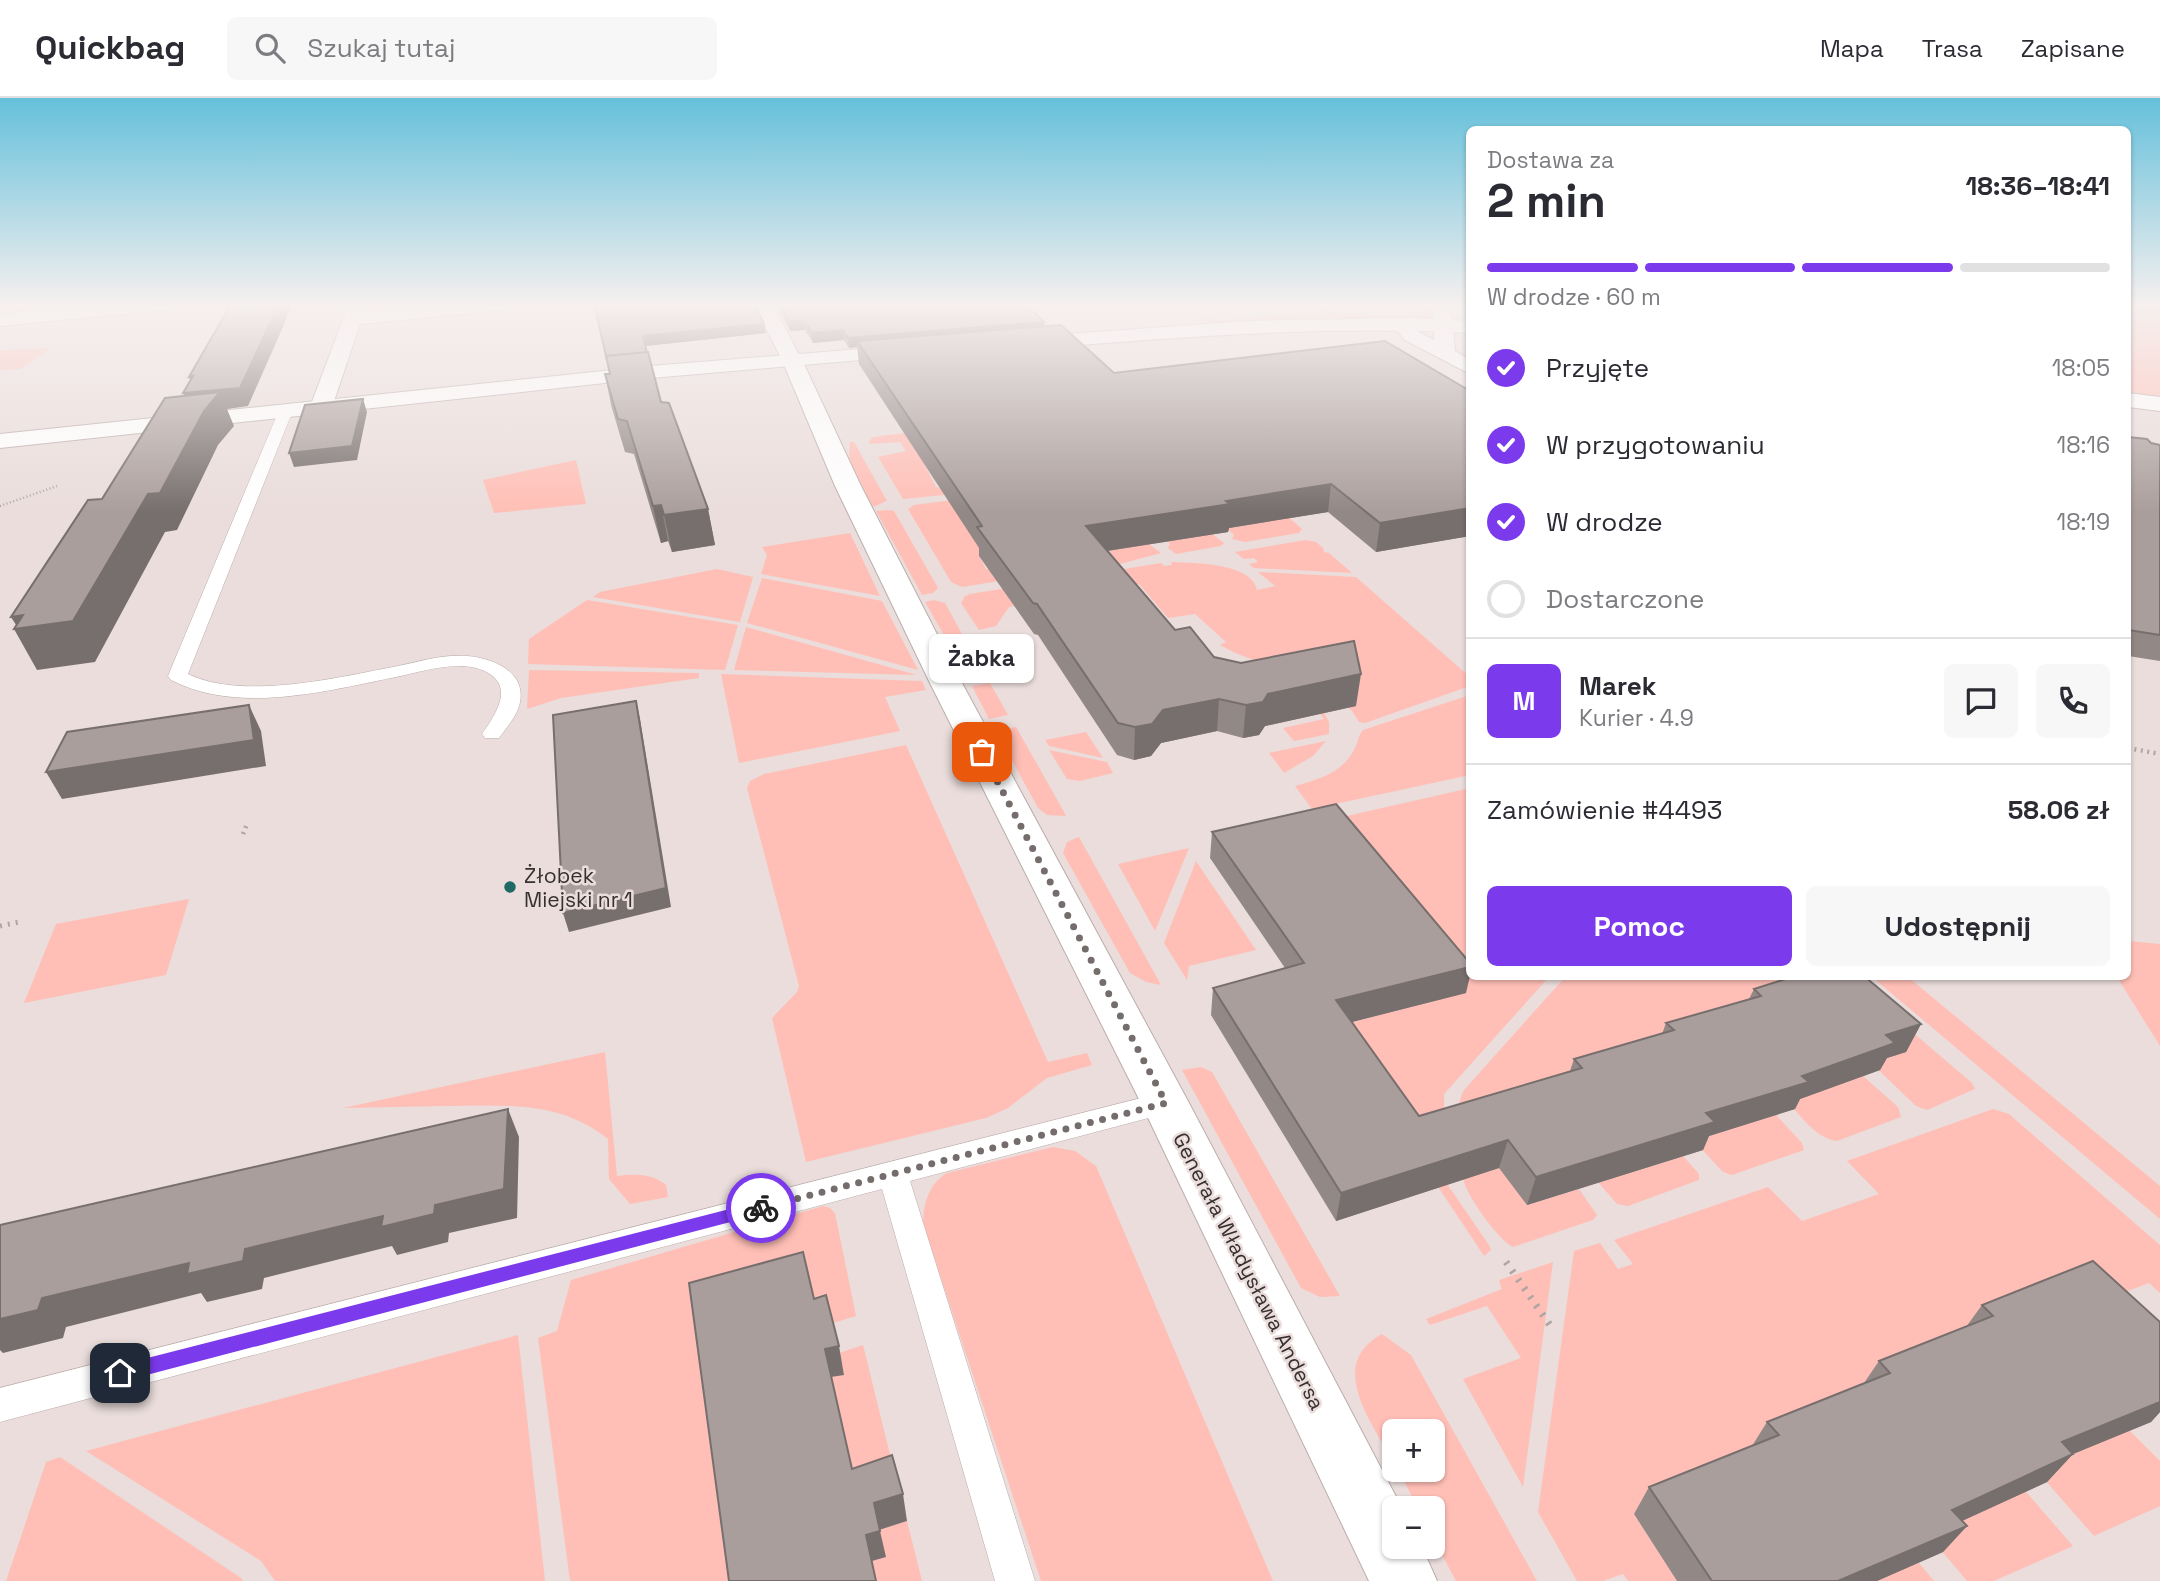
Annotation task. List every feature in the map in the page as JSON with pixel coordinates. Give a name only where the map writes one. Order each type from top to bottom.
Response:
[{"type":"street","points":[[321,407],[333,373]]},
{"type":"street","points":[[0,442],[286,410],[660,373]]},
{"type":"street","name":"Generała Władysława Andersa","points":[[798,373],[848,486],[946,683],[1166,1103],[1404,1581]]},
{"type":"street","points":[[2131,400],[2160,404]]},
{"type":"lane","points":[[286,410],[178,676],[200,687],[250,693],[447,662],[476,662],[502,671],[509,681],[508,709],[492,734]]},
{"type":"lane","points":[[0,1405],[1166,1103]]},
{"type":"lane","points":[[893,1174],[1016,1581]]},
{"type":"path","points":[[0,506],[57,486]]},
{"type":"path","points":[[2131,749],[2160,754]]},
{"type":"path","points":[[243,834],[247,824]]},
{"type":"path","points":[[0,926],[19,922]]},
{"type":"path","points":[[1506,1262],[1554,1331]]},
{"type":"shaded area","points":[[2131,373],[2160,373],[2160,400],[2131,396]]},
{"type":"shaded area","points":[[958,426],[925,466],[936,487],[964,493],[903,499],[878,457],[906,451],[900,442],[870,444],[869,441],[873,437]]},
{"type":"shaded area","points":[[850,442],[854,442],[887,501],[873,507],[849,461]]},
{"type":"shaded area","points":[[576,460],[586,504],[494,513],[483,480]]},
{"type":"shaded area","points":[[1228,464],[1302,529],[1299,533],[1245,542],[1232,539],[1234,535],[1227,528],[979,556],[986,569],[1025,577],[962,587],[951,582],[908,509],[914,505]]},
{"type":"shaded area","points":[[876,511],[894,511],[938,588],[933,593],[922,595]]},
{"type":"shaded area","points":[[1208,531],[1224,543],[1221,546],[1176,554],[1168,548],[1170,544],[1166,538]]},
{"type":"shaded area","points":[[850,533],[880,596],[761,574],[767,555],[762,547]]},
{"type":"shaded area","points":[[1306,540],[1316,542],[1324,552],[1329,553],[1352,573],[1254,568],[1249,564],[1258,562],[1254,558],[1244,559],[1235,552]]},
{"type":"shaded area","points":[[1145,541],[1161,553],[1120,564],[1106,561],[1099,548]]},
{"type":"shaded area","points":[[1171,562],[1221,566],[1245,574],[1253,581],[1257,590],[1275,586],[1258,572],[1356,577],[1466,673],[1466,687],[1365,723],[1359,722],[1347,705],[1315,682],[1220,645],[1226,642],[1195,614],[1168,618],[1139,584],[1009,607],[996,626],[979,630],[961,603],[965,596],[970,594],[1161,563],[1164,566],[1172,565]]},
{"type":"shaded area","points":[[717,569],[753,577],[740,622],[593,597],[600,592]]},
{"type":"shaded area","points":[[762,578],[882,601],[918,670],[747,623]]},
{"type":"shaded area","points":[[587,600],[738,625],[725,670],[528,664],[529,639]]},
{"type":"shaded area","points":[[934,600],[945,603],[980,667],[964,670],[925,602]]},
{"type":"shaded area","points":[[746,627],[917,675],[734,670]]},
{"type":"shaded area","points":[[529,670],[699,673],[699,678],[561,698],[527,709]]},
{"type":"shaded area","points":[[721,674],[922,681],[926,690],[885,697],[900,731],[739,763]]},
{"type":"shaded area","points":[[990,683],[1008,715],[989,719],[972,686]]},
{"type":"shaded area","points":[[1466,696],[1466,776],[1312,809],[1295,786],[1329,774],[1343,765],[1354,750],[1363,730]]},
{"type":"shaded area","points":[[1324,713],[1329,722],[1329,734],[1294,741],[1283,728],[1324,719],[1320,714]]},
{"type":"shaded area","points":[[1016,727],[1066,816],[1047,815],[1038,808],[996,731]]},
{"type":"shaded area","points":[[1086,732],[1103,758],[1049,746],[1045,740]]},
{"type":"shaded area","points":[[1326,741],[1313,756],[1284,773],[1269,753]]},
{"type":"shaded area","points":[[906,745],[1048,1062],[1087,1053],[1092,1065],[1047,1078],[1008,1108],[986,1118],[806,1162],[772,1018],[797,992],[799,986],[747,788],[750,781],[764,774]]},
{"type":"shaded area","points":[[1049,750],[1107,762],[1113,773],[1080,781],[1067,779]]},
{"type":"shaded area","points":[[1466,789],[1466,980],[1546,980],[1444,1094],[1445,1181],[1489,1245],[1491,1250],[1484,1256],[1332,1027],[1465,993],[1338,818]]},
{"type":"shaded area","points":[[1079,837],[1161,985],[1146,982],[1130,973],[1063,853],[1067,842]]},
{"type":"shaded area","points":[[1189,848],[1155,931],[1118,864]]},
{"type":"shaded area","points":[[1196,861],[1256,950],[1189,966],[1187,980],[1164,943]]},
{"type":"shaded area","points":[[189,899],[166,975],[24,1003],[56,924]]},
{"type":"shaded area","points":[[2131,941],[2160,944],[2160,1046],[2119,980],[2131,980]]},
{"type":"shaded area","points":[[1562,980],[1852,980],[1972,1083],[1975,1089],[1927,1110],[1916,1106],[1871,1063],[1833,989],[1527,1205],[1579,1189],[1597,1215],[1593,1220],[1513,1247],[1485,1218],[1464,1182],[1458,1135],[1459,1109],[1464,1090]]},
{"type":"shaded area","points":[[1876,980],[1912,980],[2160,1186],[2160,1219]]},
{"type":"shaded area","points":[[605,1052],[617,1176],[655,1178],[666,1185],[668,1197],[630,1204],[609,1179],[608,1139],[571,1118],[551,1112],[490,1105],[343,1108]]},
{"type":"shaded area","points":[[1201,1067],[1212,1072],[1340,1296],[1320,1297],[1301,1288],[1182,1070]]},
{"type":"shaded area","points":[[1854,1068],[1898,1107],[1901,1117],[1837,1141],[1815,1131],[1785,1100]]},
{"type":"shaded area","points":[[1768,1106],[1802,1143],[1804,1150],[1732,1175],[1723,1172],[1694,1141]]},
{"type":"shaded area","points":[[1993,1109],[2009,1114],[2160,1245],[2160,1293],[2149,1283],[2125,1292],[1634,1514],[1677,1581],[1628,1581],[1623,1574],[1603,1581],[1577,1581],[1538,1512],[1574,1251],[1600,1243],[1618,1269],[1633,1264],[1614,1240],[1768,1187],[1802,1221],[1879,1194],[1847,1161]]},
{"type":"shaded area","points":[[1053,1147],[1075,1151],[1096,1166],[1273,1581],[1041,1581],[923,1224],[924,1209],[931,1188],[947,1173]]},
{"type":"shaded area","points":[[1683,1156],[1699,1174],[1699,1180],[1628,1206],[1617,1204],[1598,1182]]},
{"type":"shaded area","points":[[823,1206],[835,1213],[856,1316],[820,1327],[735,1581],[570,1581],[538,1338],[557,1331],[571,1280]]},
{"type":"shaded area","points":[[1553,1262],[1523,1487],[1463,1379],[1521,1358],[1487,1306],[1430,1325],[1426,1319],[1502,1289],[1499,1280]]},
{"type":"shaded area","points":[[1382,1334],[1411,1355],[1537,1581],[1456,1581],[1444,1559],[1445,1496],[1412,1496],[1404,1482],[1445,1482],[1445,1419],[1382,1419],[1382,1442],[1366,1414],[1355,1378],[1357,1362],[1365,1347]]},
{"type":"shaded area","points":[[518,1335],[545,1581],[275,1581],[261,1561],[86,1451]]},
{"type":"shaded area","points":[[863,1345],[897,1483],[858,1496],[831,1377],[844,1374],[839,1353]]},
{"type":"shaded area","points":[[2116,1417],[2160,1461],[2160,1506],[2094,1536],[2036,1470]]},
{"type":"shaded area","points":[[60,1457],[243,1581],[6,1581],[46,1462]]},
{"type":"shaded area","points":[[2015,1479],[2073,1546],[1994,1581],[1967,1581],[1929,1536]]},
{"type":"shaded area","points":[[907,1521],[922,1581],[876,1581],[872,1561],[885,1557],[879,1530]]},
{"type":"shaded area","points":[[1919,1563],[1934,1581],[1859,1581]]},
{"type":"building","points":[[191,373],[247,373],[240,388],[183,393],[193,376],[189,377]]},
{"type":"building","points":[[654,373],[661,402],[669,403],[708,509],[664,515],[661,505],[653,506],[627,421],[618,419],[605,374]]},
{"type":"building","points":[[879,373],[1440,373],[1466,389],[1466,509],[1380,523],[1331,484],[1226,501],[1230,504],[1086,526],[1175,630],[1190,627],[1214,657],[1241,663],[1354,641],[1361,674],[1268,694],[1263,702],[1246,705],[1219,699],[1163,710],[1152,724],[1135,727],[1118,723],[1037,604],[1033,603],[977,527],[982,526]]},
{"type":"building","points":[[220,392],[204,411],[160,493],[148,494],[73,621],[14,629],[23,615],[11,617],[88,500],[102,499],[165,398]]},
{"type":"building","points":[[363,399],[352,446],[289,453],[305,405]]},
{"type":"building","points":[[2131,437],[2147,439],[2160,445],[2160,635],[2131,630]]},
{"type":"building","points":[[636,701],[666,888],[563,913],[553,715]]},
{"type":"building","points":[[249,705],[254,740],[46,772],[67,732]]},
{"type":"building","points":[[1336,804],[1466,958],[1466,968],[1336,1000],[1419,1116],[1582,1068],[1574,1059],[1674,1030],[1666,1023],[1761,996],[1754,989],[1782,980],[1869,980],[1921,1024],[1886,1035],[1895,1043],[1802,1076],[1809,1082],[1706,1113],[1715,1122],[1536,1177],[1508,1140],[1341,1193],[1213,988],[1304,963],[1212,832]]},
{"type":"building","points":[[508,1109],[504,1189],[435,1205],[434,1214],[381,1227],[383,1216],[245,1249],[243,1261],[187,1274],[189,1263],[42,1298],[38,1310],[0,1319],[0,1225]]},
{"type":"building","points":[[803,1252],[814,1299],[826,1295],[839,1346],[825,1349],[852,1469],[892,1455],[903,1494],[874,1503],[880,1531],[866,1535],[876,1581],[729,1581],[689,1283]]},
{"type":"building","points":[[2093,1261],[2160,1322],[2160,1402],[2062,1442],[2073,1454],[1952,1510],[1967,1526],[1838,1581],[1712,1581],[1649,1487],[1779,1435],[1767,1422],[1890,1373],[1879,1361],[1993,1316],[1982,1305]]},
{"type":"way so far","points":[[761,1208],[1166,1103],[982,752]]},
{"type":"place","name":"Żabka","points":[[982,752]]},
{"type":"place","name":"Żłobek Miejski nr 1","points":[[510,887]]},
{"type":"route","points":[[120,1373],[761,1208]]}]
